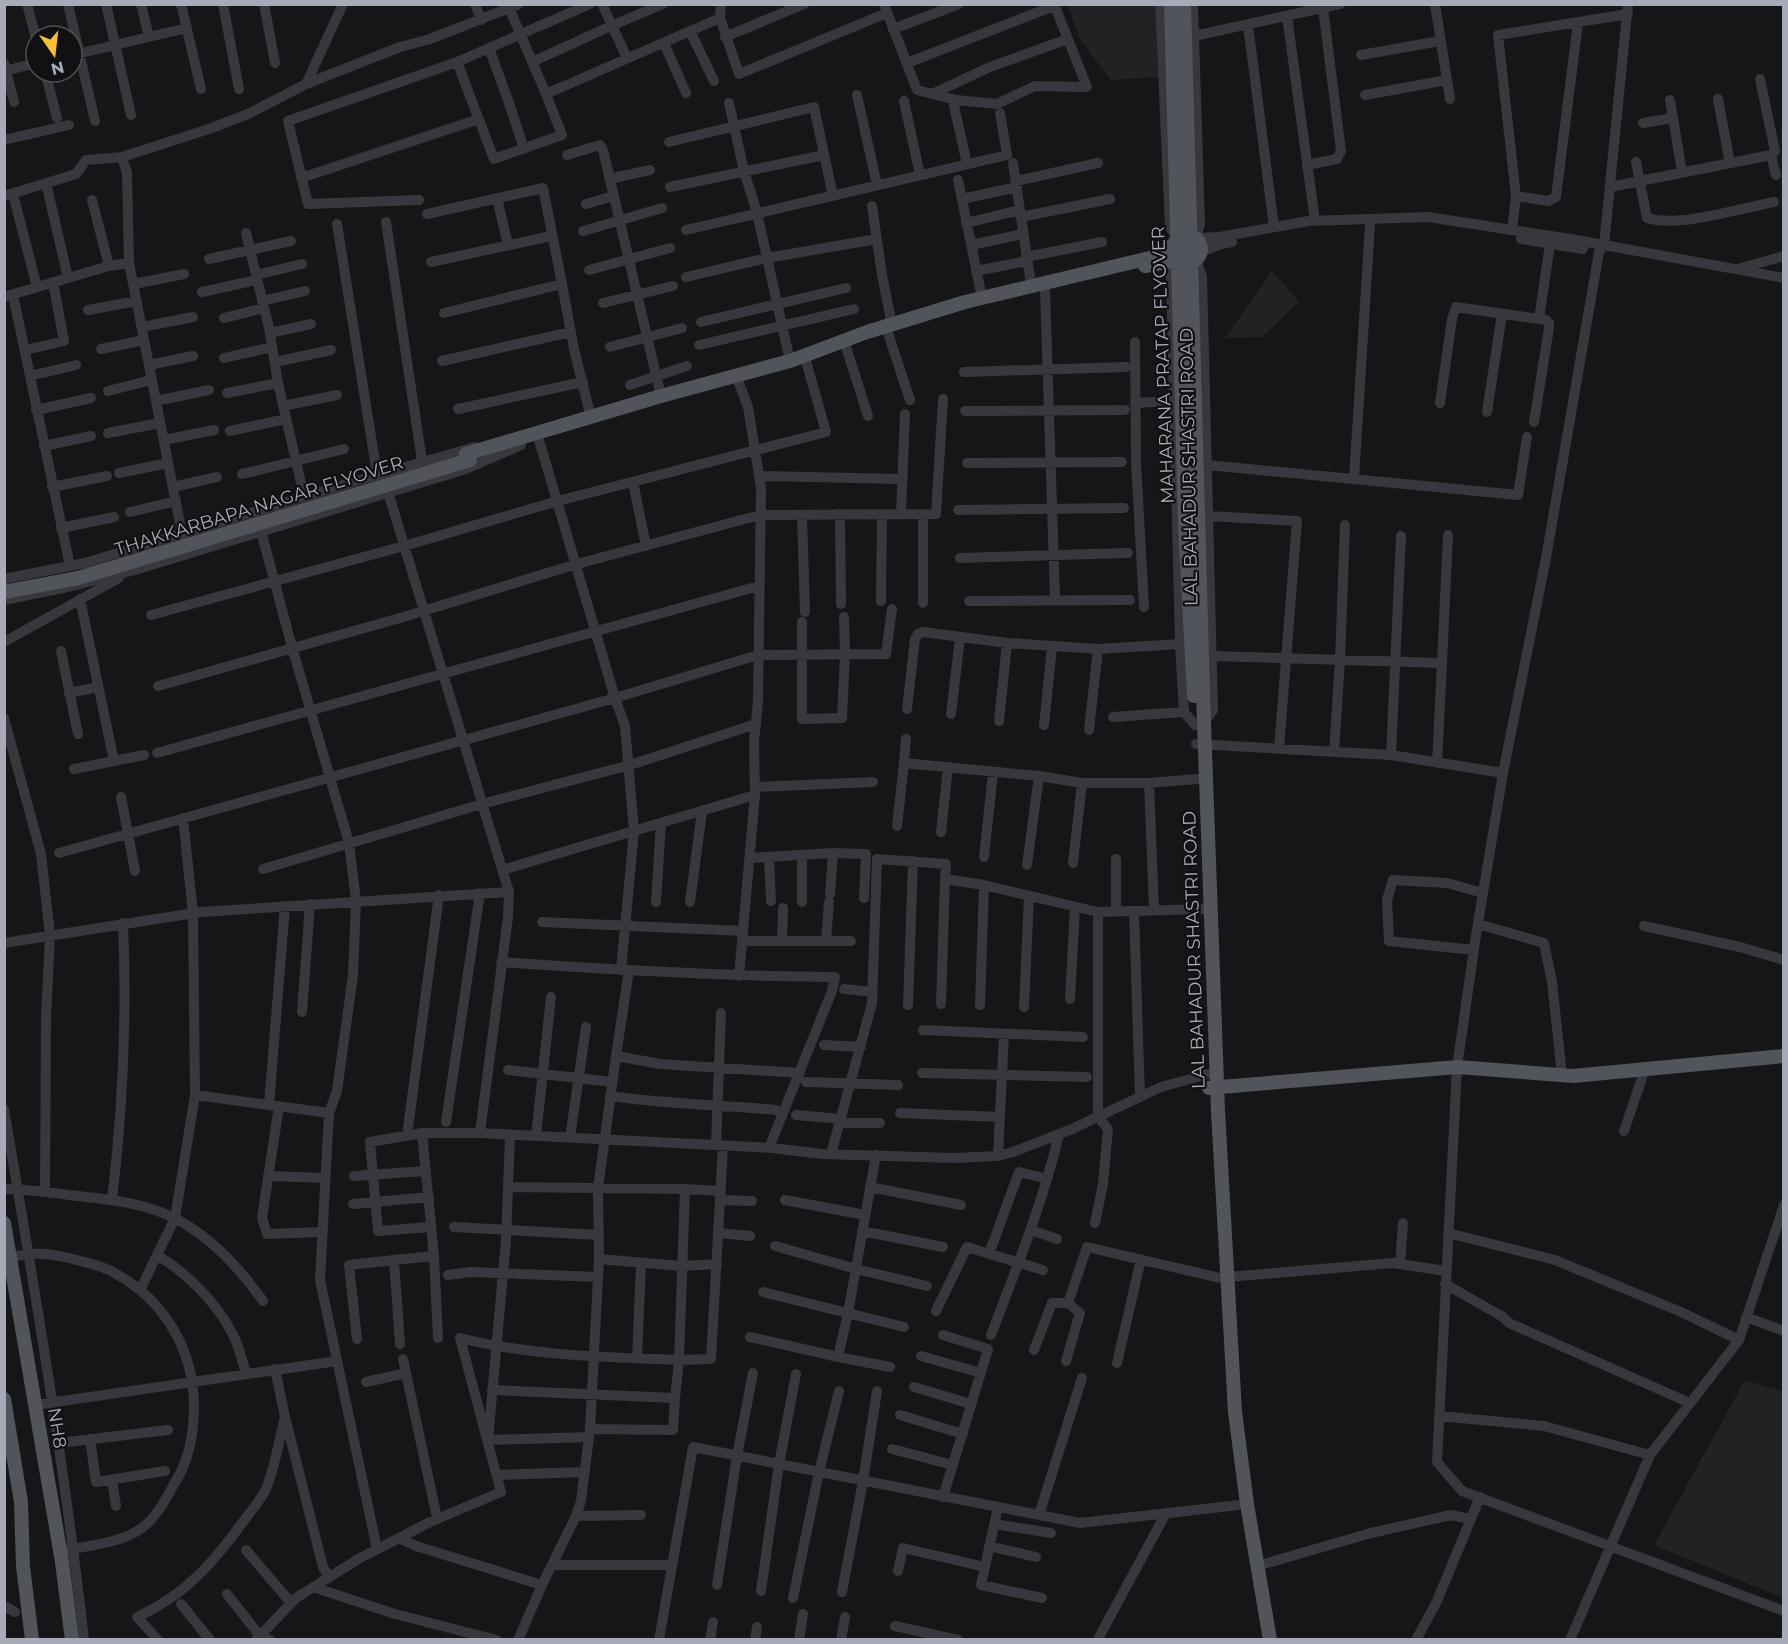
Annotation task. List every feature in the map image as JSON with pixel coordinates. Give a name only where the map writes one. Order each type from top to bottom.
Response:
[{"type":"main road","name":"MAHARANA PRATAP FLYOVER","points":[[1171,4],[1185,524],[1198,696]]},
{"type":"main road","name":"MAHARANA PRATAP FLYOVER","points":[[1184,4],[1199,725]]},
{"type":"main road","points":[[520,442],[661,396],[738,380],[982,298],[1154,257],[1175,242],[1187,235],[1196,238],[1200,244],[1199,256],[1186,263],[1178,260],[1173,254],[1175,242]]},
{"type":"main road","points":[[520,442],[539,440],[806,361],[890,329],[1045,289],[1178,260]]},
{"type":"main road","name":"THAKKARBAPA NAGAR FLYOVER","points":[[4,586],[76,572],[520,442]]},
{"type":"main road","name":"THAKKARBAPA NAGAR FLYOVER","points":[[4,592],[78,578],[468,457]]},
{"type":"main road","name":"LAL BAHADUR SHASTRI ROAD","points":[[1199,725],[1212,1083],[1223,1277],[1235,1412],[1270,1640]]},
{"type":"main road","points":[[1200,744],[1198,779],[1212,1083],[1457,1067],[1573,1076],[1784,1056]]},
{"type":"main road","name":"NH8","points":[[4,1223],[34,1405],[67,1550],[72,1640]]},
{"type":"main road","points":[[1223,1277],[1227,1413],[1239,1505],[1262,1640]]},
{"type":"main road","points":[[4,1399],[21,1502],[23,1566],[32,1640]]},
{"type":"street","points":[[27,4],[32,24]]},
{"type":"street","points":[[68,4],[71,24]]},
{"type":"street","points":[[106,4],[131,115]]},
{"type":"street","points":[[141,4],[149,37]]},
{"type":"street","points":[[181,4],[201,88]]},
{"type":"street","points":[[223,4],[238,89]]},
{"type":"street","points":[[264,4],[275,63]]},
{"type":"street","points":[[306,84],[343,4]]},
{"type":"street","points":[[475,4],[481,20]]},
{"type":"street","points":[[418,200],[308,204],[288,121],[458,62],[590,4]]},
{"type":"street","points":[[602,4],[627,58]]},
{"type":"street","points":[[532,62],[663,4]]},
{"type":"street","points":[[721,4],[720,18],[739,74],[886,9],[906,63],[917,90],[956,100],[997,104],[1035,86],[1087,87],[1054,5],[906,63]]},
{"type":"street","points":[[725,37],[804,4]]},
{"type":"street","points":[[893,29],[959,4]]},
{"type":"street","points":[[1160,4],[1170,227],[1175,242]]},
{"type":"street","points":[[1193,4],[1200,224],[1196,238],[1219,237],[1315,221],[1428,217],[1512,230],[1784,286]]},
{"type":"street","points":[[1194,36],[1340,4]]},
{"type":"street","points":[[1435,4],[1450,99]]},
{"type":"street","points":[[37,287],[9,195],[76,174],[86,160],[122,157],[248,114],[306,84],[399,47],[430,39],[514,7],[520,34],[562,135],[494,159],[458,62]]},
{"type":"street","points":[[1307,165],[1337,159],[1341,152],[1323,8]]},
{"type":"street","points":[[1512,230],[1516,196],[1497,35],[1578,23],[1628,9],[1602,248],[1503,773],[1457,1067],[1437,1462],[1462,1491],[1784,1611]]},
{"type":"street","points":[[1287,16],[1315,221]]},
{"type":"street","points":[[546,94],[720,18]]},
{"type":"street","points":[[1516,196],[1548,201],[1556,197],[1578,23]]},
{"type":"street","points":[[1248,25],[1275,227]]},
{"type":"street","points":[[84,52],[187,28]]},
{"type":"street","points":[[690,31],[714,81]]},
{"type":"street","points":[[932,94],[990,67],[1068,39]]},
{"type":"street","points":[[1361,55],[1440,41]]},
{"type":"street","points":[[664,43],[686,93]]},
{"type":"street","points":[[489,48],[524,149]]},
{"type":"street","points":[[14,102],[5,68],[24,65]]},
{"type":"street","points":[[1610,187],[1771,155],[1775,151],[1760,79]]},
{"type":"street","points":[[1365,95],[1447,80]]},
{"type":"street","points":[[48,84],[57,118]]},
{"type":"street","points":[[84,84],[95,121]]},
{"type":"street","points":[[813,95],[833,196]]},
{"type":"street","points":[[856,95],[877,185]]},
{"type":"street","points":[[1718,99],[1730,163]]},
{"type":"street","points":[[1670,100],[1683,172]]},
{"type":"street","points":[[903,101],[920,175]]},
{"type":"street","points":[[729,103],[733,128],[768,258],[790,361]]},
{"type":"street","points":[[954,106],[967,164]]},
{"type":"street","points":[[669,142],[814,107]]},
{"type":"street","points":[[686,231],[1008,155],[1000,113]]},
{"type":"street","points":[[301,178],[479,118]]},
{"type":"street","points":[[1643,123],[1673,118]]},
{"type":"street","points":[[4,140],[69,125]]},
{"type":"street","points":[[567,155],[600,145],[661,396]]},
{"type":"street","points":[[670,188],[824,155]]},
{"type":"street","points":[[1771,155],[1776,174]]},
{"type":"street","points":[[122,157],[127,173],[129,263],[182,534]]},
{"type":"street","points":[[1636,162],[1647,218],[1656,221],[1698,218],[1774,202]]},
{"type":"street","points":[[1013,163],[1030,285]]},
{"type":"street","points":[[962,199],[1098,163]]},
{"type":"street","points":[[609,179],[650,170]]},
{"type":"street","points":[[958,180],[982,298]]},
{"type":"street","points":[[46,183],[68,278]]},
{"type":"street","points":[[427,214],[543,188],[571,332],[591,418]]},
{"type":"street","points":[[586,204],[613,196]]},
{"type":"street","points":[[497,198],[508,245]]},
{"type":"street","points":[[966,223],[1110,199]]},
{"type":"street","points":[[92,200],[109,266]]},
{"type":"street","points":[[872,206],[890,329],[910,400]]},
{"type":"street","points":[[583,231],[662,208]]},
{"type":"street","points":[[386,222],[422,461]]},
{"type":"street","points":[[337,224],[377,474]]},
{"type":"street","points":[[1199,256],[1221,244],[1310,228],[1427,224],[1551,244],[1602,248],[1784,278]]},
{"type":"street","points":[[1354,479],[1370,225]]},
{"type":"street","points":[[246,233],[270,333],[278,383],[304,496]]},
{"type":"street","points":[[971,245],[1023,234]]},
{"type":"street","points":[[431,262],[551,236]]},
{"type":"street","points":[[686,277],[768,258],[877,239]]},
{"type":"street","points":[[209,259],[291,241]]},
{"type":"street","points":[[976,272],[1102,242]]},
{"type":"street","points":[[1539,319],[1551,244]]},
{"type":"street","points":[[589,270],[670,248]]},
{"type":"street","points":[[1737,269],[1784,255]]},
{"type":"street","name":"LAL BAHADUR SHASTRI ROAD","points":[[1199,256],[1202,276],[1208,465],[1213,710],[1199,725]]},
{"type":"street","points":[[1178,260],[1171,276],[1180,644],[1184,712]]},
{"type":"street","points":[[70,566],[25,350],[9,296],[109,266],[129,263]]},
{"type":"street","points":[[202,292],[302,264]]},
{"type":"street","points":[[134,284],[184,274]]},
{"type":"street","points":[[25,350],[64,341],[53,282]]},
{"type":"street","points":[[444,313],[562,284]]},
{"type":"street","points":[[603,303],[673,286]]},
{"type":"street","points":[[701,322],[846,288]]},
{"type":"street","points":[[1045,289],[1055,600]]},
{"type":"street","points":[[224,318],[305,291]]},
{"type":"street","points":[[88,310],[137,301]]},
{"type":"street","points":[[1440,403],[1453,311],[1456,307],[1546,320],[1549,328],[1534,422]]},
{"type":"street","points":[[699,345],[854,309]]},
{"type":"street","points":[[1486,412],[1502,314]]},
{"type":"street","points":[[142,327],[193,317]]},
{"type":"street","points":[[270,333],[311,324]]},
{"type":"street","points":[[610,347],[682,328]]},
{"type":"street","points":[[442,361],[571,332]]},
{"type":"street","points":[[101,349],[144,340]]},
{"type":"street","points":[[1135,342],[1130,406],[1144,607]]},
{"type":"street","points":[[224,358],[272,347]]},
{"type":"street","points":[[846,347],[868,416]]},
{"type":"street","points":[[274,362],[330,350]]},
{"type":"street","points":[[149,365],[193,356]]},
{"type":"street","points":[[152,615],[558,501],[826,432],[806,361]]},
{"type":"street","points":[[30,376],[76,365]]},
{"type":"street","points":[[630,385],[687,366]]},
{"type":"street","points":[[964,372],[1126,367]]},
{"type":"street","points":[[108,391],[151,380]]},
{"type":"street","points":[[738,380],[748,407],[759,476],[760,515],[755,791],[739,976]]},
{"type":"street","points":[[458,409],[583,382]]},
{"type":"street","points":[[227,393],[278,383]]},
{"type":"street","points":[[156,401],[209,390]]},
{"type":"street","points":[[283,406],[337,394]]},
{"type":"street","points":[[36,410],[91,398]]},
{"type":"street","points":[[158,686],[423,611],[577,564],[760,515],[923,515],[936,513],[943,399]]},
{"type":"street","points":[[965,411],[1050,411],[1173,401]]},
{"type":"street","points":[[901,514],[904,414]]},
{"type":"street","points":[[230,431],[286,418]]},
{"type":"street","points":[[108,433],[160,423]]},
{"type":"street","points":[[164,440],[214,430]]},
{"type":"street","points":[[44,446],[91,436]]},
{"type":"street","points":[[1208,465],[1518,495],[1527,437]]},
{"type":"street","points":[[518,1640],[581,1501],[590,1433],[599,1259],[598,1188],[606,1140],[625,970],[626,926],[634,831],[625,726],[539,440]]},
{"type":"street","points":[[4,579],[129,551],[461,450],[520,442]]},
{"type":"street","points":[[4,600],[135,570],[466,469],[520,442]]},
{"type":"street","points":[[242,474],[344,449]]},
{"type":"street","points":[[967,463],[1122,462]]},
{"type":"street","points":[[119,473],[168,463]]},
{"type":"street","points":[[52,487],[107,476]]},
{"type":"street","points":[[759,476],[901,479]]},
{"type":"street","points":[[173,487],[217,477]]},
{"type":"street","points":[[633,482],[646,546]]},
{"type":"street","points":[[388,492],[509,892],[508,917],[480,1133]]},
{"type":"street","points":[[130,512],[176,501]]},
{"type":"street","points":[[958,510],[1124,508]]},
{"type":"street","points":[[840,514],[841,604]]},
{"type":"street","points":[[881,601],[882,514]]},
{"type":"street","points":[[802,515],[802,719],[842,718],[844,617]]},
{"type":"street","points":[[923,515],[923,603]]},
{"type":"street","points":[[1208,516],[1297,521],[1279,748]]},
{"type":"street","points":[[61,528],[114,517]]},
{"type":"street","points":[[1334,752],[1341,660],[1345,525]]},
{"type":"street","points":[[261,531],[349,843],[356,901],[353,975],[337,1091],[329,1113],[320,1280],[377,1549]]},
{"type":"street","points":[[1437,762],[1448,535]]},
{"type":"street","points":[[1391,755],[1401,536]]},
{"type":"street","points":[[129,551],[135,570]]},
{"type":"street","points":[[960,558],[1128,553]]},
{"type":"street","points":[[4,642],[135,570]]},
{"type":"street","points":[[157,753],[759,586]]},
{"type":"street","points":[[80,599],[114,761]]},
{"type":"street","points":[[969,601],[1130,600]]},
{"type":"street","points":[[59,853],[615,698],[758,655],[886,654],[892,609]]},
{"type":"street","points":[[906,709],[915,639],[923,632],[1006,643],[1098,650],[1180,644]]},
{"type":"street","points":[[951,714],[960,638]]},
{"type":"street","points":[[999,721],[1006,643]]},
{"type":"street","points":[[1044,725],[1052,647]]},
{"type":"street","points":[[1089,730],[1098,650]]},
{"type":"street","points":[[61,651],[78,734]]},
{"type":"street","points":[[1212,656],[1442,663]]},
{"type":"street","points":[[69,693],[98,687]]},
{"type":"street","points":[[1113,717],[1184,712],[1199,725]]},
{"type":"street","points":[[4,718],[41,854],[50,935],[45,1029],[45,1191]]},
{"type":"street","points":[[263,869],[482,804],[630,765],[756,724]]},
{"type":"street","points":[[897,826],[906,738]]},
{"type":"street","points":[[1200,744],[1391,755],[1503,773]]},
{"type":"street","points":[[74,769],[144,755]]},
{"type":"street","points":[[904,763],[1039,776],[1082,783],[1149,783],[1198,779]]},
{"type":"street","points":[[941,832],[948,767]]},
{"type":"street","points":[[984,857],[993,773]]},
{"type":"street","points":[[1027,865],[1039,776]]},
{"type":"street","points":[[502,870],[702,811],[755,791],[873,782]]},
{"type":"street","points":[[1073,862],[1082,783]]},
{"type":"street","points":[[1149,783],[1154,910]]},
{"type":"street","points":[[121,797],[135,871]]},
{"type":"street","points":[[690,902],[702,811]]},
{"type":"street","points":[[140,1290],[175,1218],[195,1095],[193,913],[183,818]]},
{"type":"street","points":[[656,902],[662,823]]},
{"type":"street","points":[[750,858],[833,853],[866,854],[864,898]]},
{"type":"street","points":[[826,941],[833,853]]},
{"type":"street","points":[[802,855],[802,902]]},
{"type":"street","points":[[769,857],[771,901]]},
{"type":"street","points":[[831,1154],[872,1003],[877,859],[946,864],[941,1004]]},
{"type":"street","points":[[1116,859],[1116,911]]},
{"type":"street","points":[[908,1005],[913,861]]},
{"type":"street","points":[[945,879],[984,885],[1098,912],[1204,909]]},
{"type":"street","points":[[1474,950],[1389,941],[1387,900],[1393,880],[1448,883],[1483,893]]},
{"type":"street","points":[[980,1005],[984,885]]},
{"type":"street","points":[[4,943],[193,913],[509,892]]},
{"type":"street","points":[[446,1122],[480,893]]},
{"type":"street","points":[[408,1128],[439,895]]},
{"type":"street","points":[[1024,1007],[1029,896]]},
{"type":"street","points":[[302,1012],[310,904]]},
{"type":"street","points":[[285,906],[274,1106],[262,1218],[267,1234],[322,1232]]},
{"type":"street","points":[[1070,999],[1075,907]]},
{"type":"street","points":[[782,941],[783,908]]},
{"type":"street","points":[[1134,911],[1140,1097]]},
{"type":"street","points":[[1095,1223],[1103,1184],[1108,1129],[1098,1117],[1098,912]]},
{"type":"street","points":[[542,922],[626,926],[782,941],[851,941]]},
{"type":"street","points":[[112,1200],[122,1079],[123,924]]},
{"type":"street","points":[[1478,924],[1545,943],[1552,982],[1562,1075]]},
{"type":"street","points":[[1644,926],[1740,947],[1784,960]]},
{"type":"street","points":[[501,962],[721,973],[739,976],[835,977],[803,1077],[769,1148]]},
{"type":"street","points":[[844,989],[873,992]]},
{"type":"street","points":[[536,1136],[551,998]]},
{"type":"street","points":[[226,1594],[262,1638],[291,1603],[313,1587],[377,1549],[437,1518],[501,1492],[460,1338],[496,1347],[594,1356],[678,1360],[711,1359],[719,1233],[718,1104],[721,1013]]},
{"type":"street","points":[[570,1138],[586,1027]]},
{"type":"street","points":[[923,1030],[1083,1037]]},
{"type":"street","points":[[998,1156],[1004,1034]]},
{"type":"street","points":[[824,1045],[861,1047]]},
{"type":"street","points":[[616,1056],[660,1064],[803,1077],[850,1084],[898,1085]]},
{"type":"street","points":[[1624,1131],[1645,1069]]},
{"type":"street","points":[[507,1070],[612,1083]]},
{"type":"street","points":[[922,1073],[1087,1077]]},
{"type":"street","points":[[431,1227],[378,1231],[370,1142],[422,1133],[480,1133],[719,1145],[831,1154],[954,1158],[998,1156],[1059,1134],[1161,1087],[1212,1083]]},
{"type":"street","points":[[195,1095],[329,1113]]},
{"type":"street","points":[[610,1096],[657,1103],[718,1104],[776,1110]]},
{"type":"street","points":[[4,1109],[27,1255],[54,1402],[67,1550],[84,1640]]},
{"type":"street","points":[[900,1113],[1000,1117]]},
{"type":"street","points":[[796,1115],[880,1124]]},
{"type":"street","points":[[422,1133],[434,1256],[438,1338]]},
{"type":"street","points":[[992,1335],[1031,1230],[1059,1134]]},
{"type":"street","points":[[488,1440],[506,1228],[510,1135]]},
{"type":"street","points":[[838,1357],[876,1155]]},
{"type":"street","points":[[354,1176],[426,1171]]},
{"type":"street","points":[[989,1254],[1019,1172],[1047,1179]]},
{"type":"street","points":[[268,1176],[325,1178]]},
{"type":"street","points":[[870,1187],[961,1205]]},
{"type":"street","points":[[508,1188],[685,1190],[752,1201]]},
{"type":"street","points":[[4,1189],[45,1191],[112,1200],[140,1206],[175,1218],[192,1228],[238,1269],[263,1301]]},
{"type":"street","points":[[488,1440],[673,1430],[685,1190]]},
{"type":"street","points":[[353,1204],[429,1197]]},
{"type":"street","points":[[785,1200],[865,1215]]},
{"type":"street","points":[[1570,1640],[1650,1455],[1739,1340],[1784,1205]]},
{"type":"street","points":[[1400,1264],[1403,1223]]},
{"type":"street","points":[[454,1227],[506,1228],[598,1235]]},
{"type":"street","points":[[1031,1230],[1057,1239]]},
{"type":"street","points":[[862,1231],[943,1247]]},
{"type":"street","points":[[719,1233],[750,1236]]},
{"type":"street","points":[[1448,1233],[1555,1260],[1681,1312],[1739,1340]]},
{"type":"street","points":[[775,1246],[927,1286]]},
{"type":"street","points":[[936,1311],[967,1247],[1042,1270]]},
{"type":"street","points":[[1068,1303],[1087,1247],[1223,1277],[1393,1263],[1446,1271]]},
{"type":"street","points":[[10,1257],[52,1254],[94,1264],[111,1271],[140,1290],[149,1299],[177,1335],[189,1361],[193,1382],[193,1428],[190,1446],[181,1474],[156,1513],[142,1528],[123,1537],[67,1550]]},
{"type":"street","points":[[157,1255],[186,1276],[219,1311],[234,1335],[246,1374]]},
{"type":"street","points":[[357,1339],[350,1265],[434,1256]]},
{"type":"street","points":[[599,1259],[682,1266],[717,1264]]},
{"type":"street","points":[[1118,1363],[1141,1259]]},
{"type":"street","points":[[394,1260],[400,1344]]},
{"type":"street","points":[[637,1358],[641,1264]]},
{"type":"street","points":[[448,1275],[471,1272],[598,1277]]},
{"type":"street","points":[[1445,1284],[1503,1317],[1509,1323],[1690,1403]]},
{"type":"street","points":[[763,1292],[904,1327]]},
{"type":"street","points":[[1034,1350],[1052,1303],[1068,1303],[1080,1313],[1066,1360]]},
{"type":"street","points":[[1746,1317],[1784,1331]]},
{"type":"street","points":[[943,1335],[988,1349],[943,1497]]},
{"type":"street","points":[[750,1337],[890,1367]]},
{"type":"street","points":[[921,1356],[981,1373]]},
{"type":"street","points":[[403,1359],[437,1518]]},
{"type":"street","points":[[34,1405],[337,1361]]},
{"type":"street","points":[[275,1369],[322,1567],[329,1578]]},
{"type":"street","points":[[366,1382],[406,1372]]},
{"type":"street","points":[[717,1585],[736,1456],[753,1373]]},
{"type":"street","points":[[761,1591],[779,1464],[796,1374]]},
{"type":"street","points":[[1039,1515],[1082,1378]]},
{"type":"street","points":[[914,1387],[971,1404]]},
{"type":"street","points":[[492,1390],[675,1398]]},
{"type":"street","points":[[792,1598],[819,1472],[840,1391]]},
{"type":"street","points":[[842,1592],[877,1391]]},
{"type":"street","points":[[900,1415],[963,1434]]},
{"type":"street","points":[[1439,1416],[1544,1426],[1650,1455]]},
{"type":"street","points":[[158,1640],[136,1617],[186,1587],[216,1559],[265,1491],[273,1471],[285,1417]]},
{"type":"street","points":[[59,1443],[168,1430]]},
{"type":"street","points":[[90,1439],[96,1482],[165,1471]]},
{"type":"street","points":[[659,1640],[693,1447],[1080,1523],[1239,1505]]},
{"type":"street","points":[[892,1449],[953,1466]]},
{"type":"street","points":[[497,1475],[585,1472]]},
{"type":"street","points":[[112,1480],[116,1506]]},
{"type":"street","points":[[1416,1640],[1437,1601],[1480,1497]]},
{"type":"street","points":[[998,1508],[981,1585],[1042,1598]]},
{"type":"street","points":[[1098,1639],[1166,1513]]},
{"type":"street","points":[[576,1516],[641,1515]]},
{"type":"street","points":[[1257,1566],[1405,1525],[1451,1515],[1470,1519]]},
{"type":"street","points":[[994,1524],[1051,1533]]},
{"type":"street","points":[[399,1538],[416,1546],[542,1586]]},
{"type":"street","points":[[989,1546],[1036,1557]]},
{"type":"street","points":[[898,1571],[903,1548],[985,1567]]},
{"type":"street","points":[[246,1550],[291,1603]]},
{"type":"street","points":[[552,1565],[672,1565]]},
{"type":"street","points":[[313,1587],[395,1614],[498,1640]]},
{"type":"street","points":[[181,1604],[210,1640]]},
{"type":"street","points":[[4,1606],[15,1612]]},
{"type":"street","points":[[799,1640],[803,1614]]},
{"type":"street","points":[[841,1640],[845,1617]]},
{"type":"street","points":[[710,1640],[713,1622]]},
{"type":"street","points":[[896,1626],[958,1640]]},
{"type":"street","points":[[755,1640],[757,1627]]},
{"type":"shaded area","points":[[1068,5],[1155,5],[1158,77],[1111,80],[1080,40]]},
{"type":"shaded area","points":[[1272,271],[1299,302],[1262,337],[1225,338]]},
{"type":"shaded area","points":[[1745,1380],[1783,1392],[1783,1598],[1654,1545]]}]
